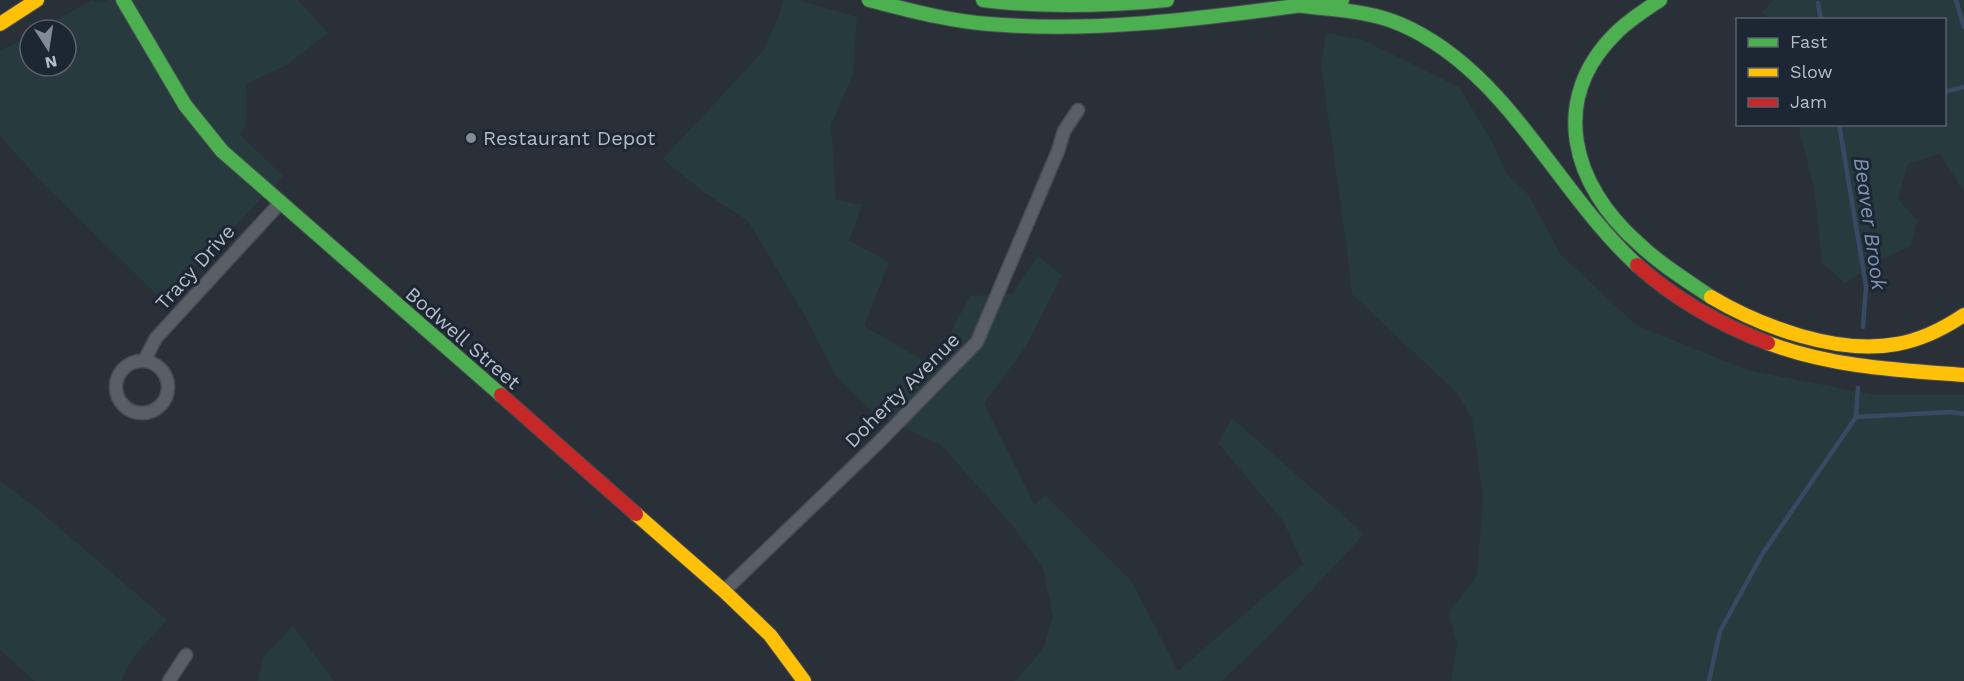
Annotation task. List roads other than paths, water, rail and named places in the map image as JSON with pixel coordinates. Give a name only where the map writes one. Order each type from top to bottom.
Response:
[{"type":"main road","points":[[0,24],[37,0]]},
{"type":"main road","name":"Bodwell Street","points":[[123,0],[185,105],[222,151],[724,591],[770,635],[804,681]]},
{"type":"main road","points":[[868,0],[910,12],[962,22],[1040,29],[1128,26],[1342,0]]},
{"type":"main road","points":[[983,0],[1069,7],[1167,0]]},
{"type":"main road","points":[[1660,0],[1640,12],[1609,38],[1584,76],[1575,105],[1575,140],[1585,177],[1605,209],[1623,228],[1666,268],[1704,293],[1765,323],[1813,339],[1860,346],[1905,343],[1944,328],[1964,315]]},
{"type":"main road","points":[[1297,5],[1351,12],[1388,20],[1426,36],[1455,55],[1491,89],[1587,215],[1612,242],[1645,273],[1703,312],[1761,340],[1794,352],[1830,361],[1964,375]]},
{"type":"street","name":"Doherty Avenue","points":[[724,591],[879,442],[977,342],[1058,152],[1064,131],[1078,110]]},
{"type":"street","name":"Tracy Drive","points":[[144,361],[156,338],[280,203]]},
{"type":"street","points":[[144,361],[161,368],[166,375],[168,393],[159,408],[143,414],[126,409],[117,395],[116,386],[117,378],[128,364],[144,361]]},
{"type":"street","points":[[169,681],[186,655]]},
{"type":"waterway","points":[[1956,0],[1964,27]]},
{"type":"waterway","name":"Beaver Brook","points":[[1818,3],[1821,18]]},
{"type":"waterway","points":[[1946,92],[1964,87]]},
{"type":"waterway","name":"Beaver Brook","points":[[1839,126],[1866,286],[1863,327]]},
{"type":"waterway","name":"Beaver Brook","points":[[1856,417],[1858,388]]},
{"type":"waterway","name":"Beaver Brook","points":[[1856,417],[1952,412],[1964,414]]},
{"type":"waterway","points":[[1709,681],[1720,631],[1763,553],[1856,417]]},
{"type":"place","name":"Restaurant Depot","points":[[471,138]]}]
